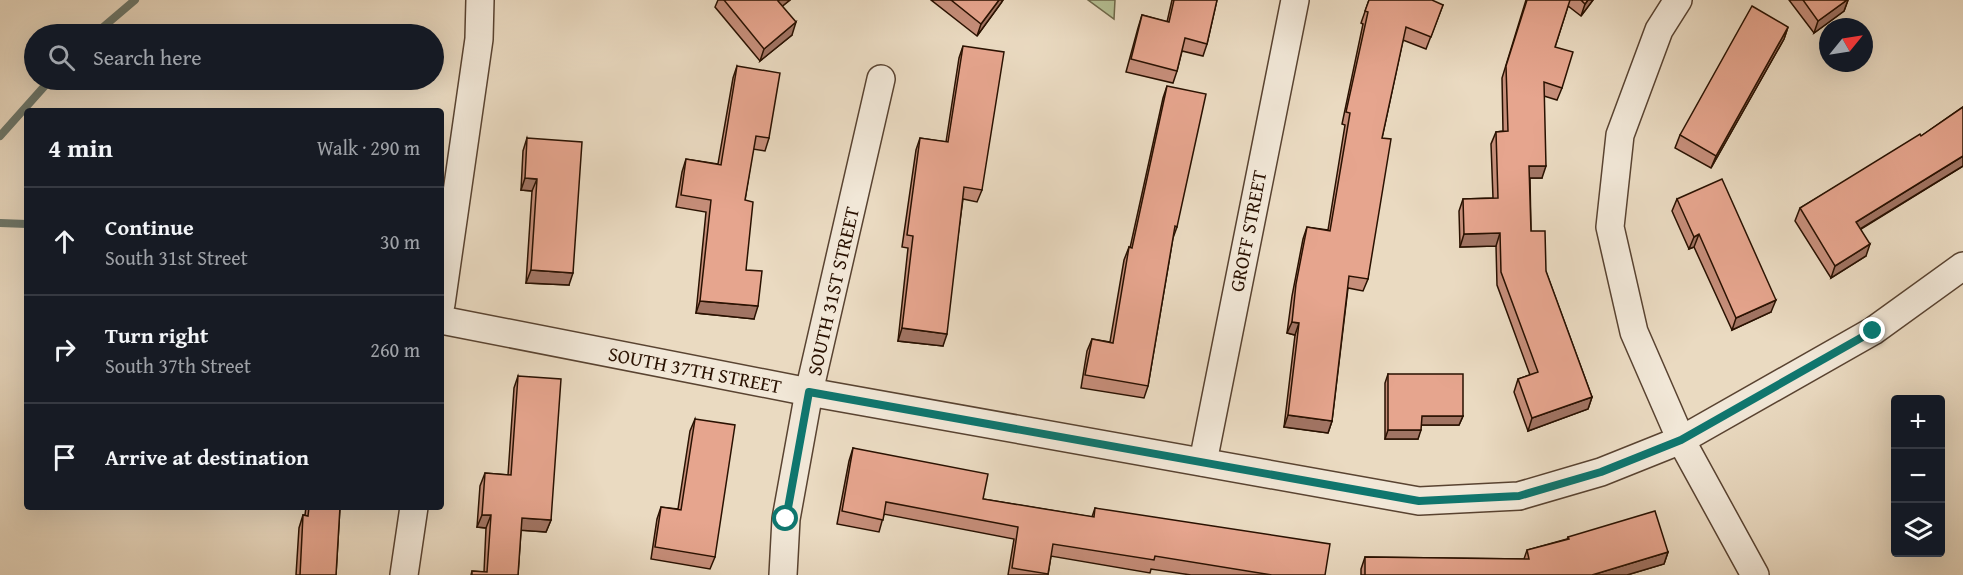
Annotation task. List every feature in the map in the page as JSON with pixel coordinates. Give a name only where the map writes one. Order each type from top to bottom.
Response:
[{"type":"street","points":[[444,283],[478,39],[480,0]]},
{"type":"street","name":"GROFF STREET","points":[[1203,462],[1295,0]]},
{"type":"street","points":[[1678,0],[1659,30],[1620,135],[1610,227],[1634,332],[1681,440],[1755,575]]},
{"type":"street","name":"SOUTH 31ST STREET","points":[[783,575],[786,519],[809,392],[881,80]]},
{"type":"street","name":"SOUTH 37TH STREET","points":[[444,321],[809,392],[1419,501],[1519,496],[1601,472],[1681,440],[1873,331],[1963,266]]},
{"type":"street","points":[[404,575],[414,510]]},
{"type":"green space","points":[[1088,0],[1115,0],[1114,19]]},
{"type":"building","points":[[724,0],[779,0],[796,22],[764,49]]},
{"type":"building","points":[[951,0],[999,0],[981,24]]},
{"type":"building","points":[[1174,0],[1217,0],[1207,44],[1185,38],[1177,71],[1131,59],[1142,15],[1169,22]]},
{"type":"building","points":[[1369,0],[1432,0],[1443,5],[1431,37],[1406,27],[1382,138],[1391,139],[1368,279],[1349,276],[1332,421],[1288,415],[1299,323],[1292,322],[1296,284],[1307,227],[1330,231],[1350,113],[1346,112]]},
{"type":"building","points":[[1527,0],[1570,0],[1555,47],[1573,52],[1562,88],[1544,82],[1546,166],[1529,166],[1531,231],[1545,231],[1546,271],[1592,397],[1532,418],[1518,379],[1538,372],[1501,272],[1500,233],[1464,234],[1463,199],[1498,198],[1496,132],[1508,131],[1506,66]]},
{"type":"building","points":[[1803,0],[1847,0],[1819,18],[1818,21]]},
{"type":"building","points":[[1752,6],[1788,27],[1716,156],[1680,135]]},
{"type":"building","points":[[963,46],[1004,52],[982,190],[964,187],[947,334],[902,328],[913,236],[907,235],[920,138],[948,142]]},
{"type":"building","points":[[737,66],[780,73],[769,138],[756,136],[745,200],[753,202],[746,270],[762,271],[758,306],[700,301],[711,200],[681,195],[686,159],[721,165]]},
{"type":"building","points":[[1167,86],[1206,94],[1177,227],[1175,226],[1148,386],[1085,375],[1092,339],[1113,343],[1129,247],[1132,248]]},
{"type":"building","points":[[1963,107],[1963,156],[1856,222],[1870,244],[1835,266],[1800,208],[1920,134],[1921,136]]},
{"type":"building","points":[[527,138],[582,142],[573,273],[531,270],[537,179],[525,178]]},
{"type":"building","points":[[1722,179],[1776,300],[1736,318],[1699,234],[1694,237],[1677,199]]},
{"type":"building","points":[[1388,374],[1463,374],[1463,416],[1422,416],[1421,430],[1388,430]]},
{"type":"building","points":[[518,376],[561,379],[551,520],[522,518],[518,575],[472,575],[472,571],[487,572],[491,515],[482,515],[485,473],[511,475]]},
{"type":"building","points":[[695,419],[735,425],[715,557],[655,547],[661,507],[681,510]]},
{"type":"building","points":[[853,448],[988,474],[983,499],[1094,517],[1095,508],[1330,544],[1325,575],[1272,575],[1155,556],[1154,560],[1053,544],[1048,574],[1012,568],[1018,527],[886,502],[883,520],[842,511]]},
{"type":"building","points":[[309,510],[340,510],[336,575],[300,575],[303,515],[308,516]]},
{"type":"building","points":[[1655,511],[1668,552],[1592,575],[1365,575],[1365,557],[1529,559],[1527,550]]},
{"type":"waterway","points":[[107,24],[135,0]]},
{"type":"waterway","points":[[25,108],[41,90]]},
{"type":"waterway","points":[[0,136],[24,109]]},
{"type":"waterway","points":[[0,223],[24,224]]},
{"type":"route","points":[[786,519],[809,392],[1419,501],[1519,496],[1601,472],[1681,440],[1873,331]]}]
